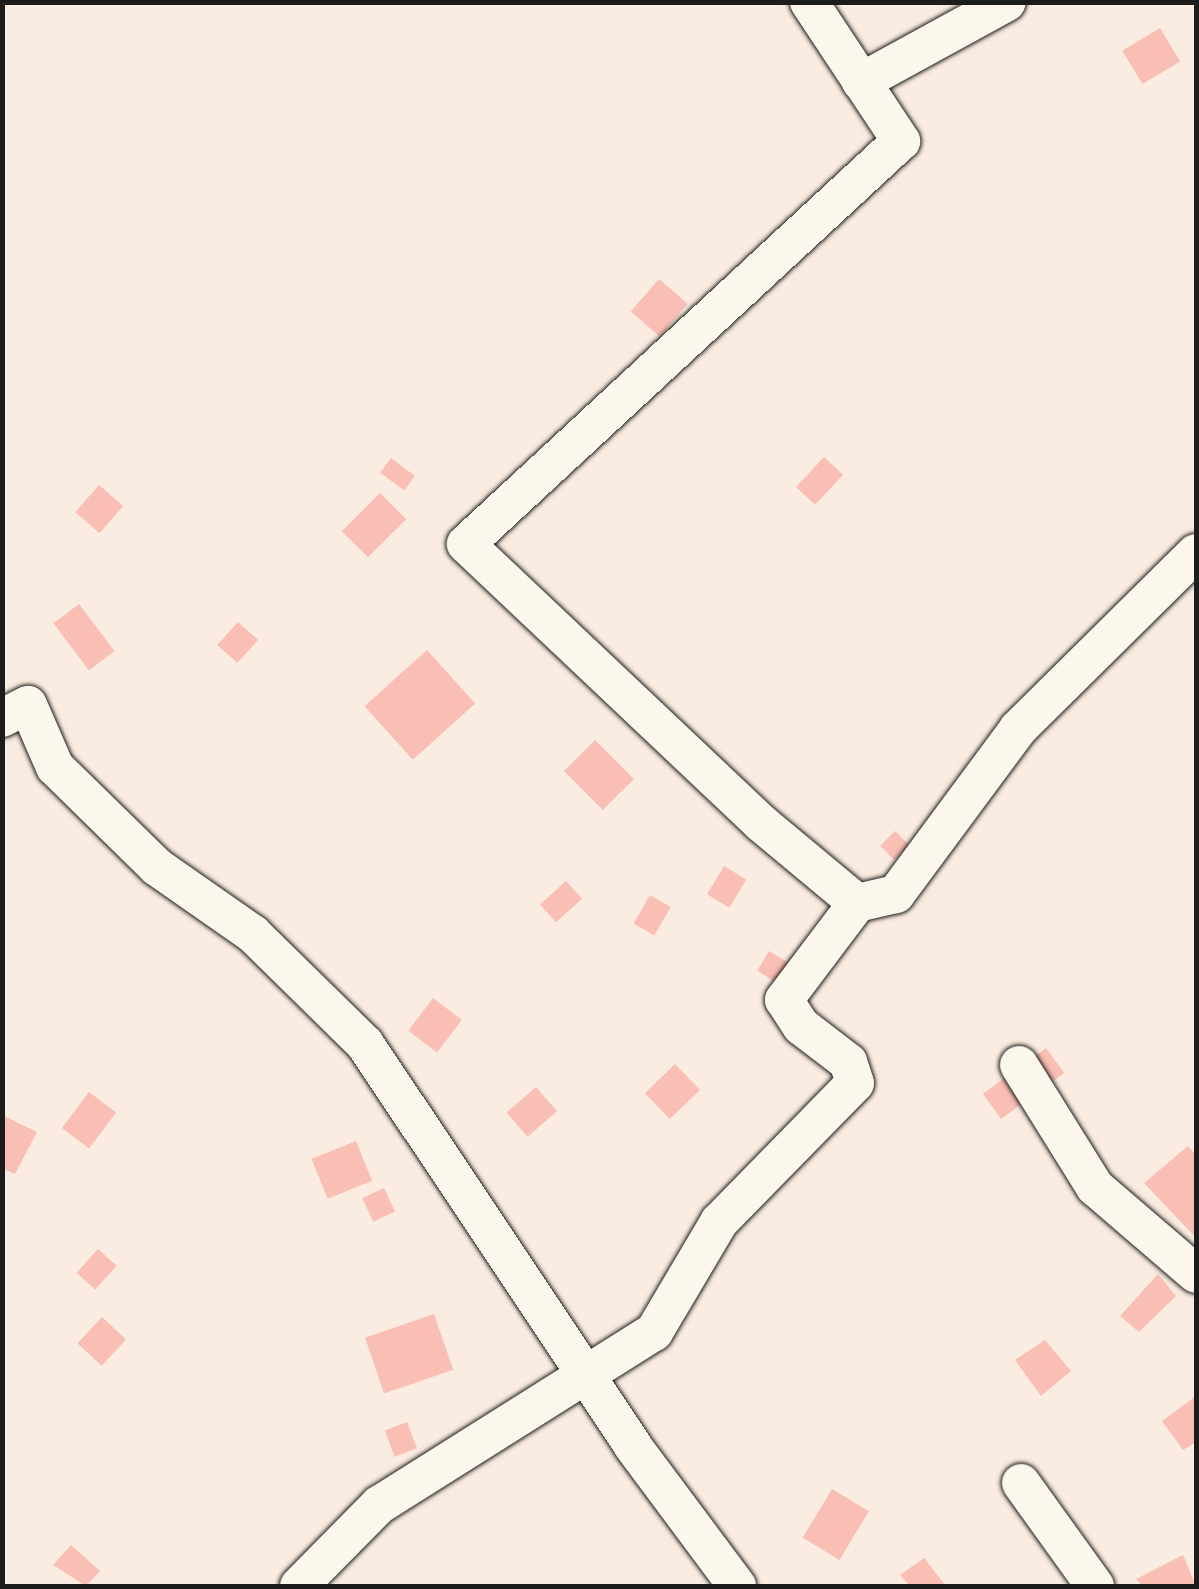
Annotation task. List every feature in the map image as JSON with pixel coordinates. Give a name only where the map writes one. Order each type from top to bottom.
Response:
[{"type":"street","points":[[808,2],[901,142],[466,544],[761,823],[856,903]]},
{"type":"street","points":[[862,82],[1006,2]]},
{"type":"street","points":[[299,1586],[380,1505],[654,1332],[718,1222],[854,1083],[848,1062],[801,1026],[784,1000],[856,903],[896,894],[1018,730],[1196,553]]},
{"type":"street","points":[[2,718],[28,706],[55,767],[157,867],[253,934],[365,1044],[587,1376],[737,1586]]},
{"type":"street","points":[[1019,1065],[1096,1187],[1196,1274]]},
{"type":"street","points":[[1021,1484],[1096,1586]]},
{"type":"building","points":[[1160,28],[1180,61],[1142,84],[1122,51]]},
{"type":"building","points":[[659,279],[688,304],[659,336],[631,311]]},
{"type":"building","points":[[824,457],[843,475],[815,505],[796,487]]},
{"type":"building","points":[[391,458],[415,476],[404,490],[380,472]]},
{"type":"building","points":[[99,485],[123,506],[100,533],[75,512]]},
{"type":"building","points":[[380,493],[406,519],[368,557],[342,531]]},
{"type":"building","points":[[79,604],[115,651],[89,670],[53,623]]},
{"type":"building","points":[[238,622],[258,640],[237,663],[217,645]]},
{"type":"building","points":[[427,650],[475,704],[413,760],[365,706]]},
{"type":"building","points":[[595,740],[634,779],[603,810],[564,771]]},
{"type":"building","points":[[895,831],[909,845],[894,860],[880,846]]},
{"type":"building","points":[[724,866],[746,879],[729,908],[707,894]]},
{"type":"building","points":[[566,881],[582,899],[556,922],[540,904]]},
{"type":"building","points":[[650,895],[671,907],[654,936],[634,924]]},
{"type":"building","points":[[769,951],[797,968],[785,988],[757,971]]},
{"type":"building","points":[[433,998],[462,1020],[437,1052],[408,1031]]},
{"type":"building","points":[[1046,1048],[1064,1073],[1001,1119],[983,1094]]},
{"type":"building","points":[[675,1064],[700,1090],[670,1119],[645,1093]]},
{"type":"building","points":[[536,1087],[557,1111],[528,1137],[507,1113]]},
{"type":"building","points":[[89,1092],[116,1112],[89,1148],[62,1128]]},
{"type":"building","points":[[2,1115],[37,1132],[15,1174],[2,1168]]},
{"type":"building","points":[[356,1141],[372,1181],[328,1199],[311,1159]]},
{"type":"building","points":[[1188,1146],[1196,1155],[1196,1238],[1144,1183]]},
{"type":"building","points":[[384,1188],[395,1212],[373,1222],[362,1198]]},
{"type":"building","points":[[98,1249],[117,1266],[95,1290],[77,1273]]},
{"type":"building","points":[[1158,1274],[1176,1296],[1139,1332],[1120,1316]]},
{"type":"building","points":[[434,1314],[453,1370],[384,1394],[365,1338]]},
{"type":"building","points":[[102,1317],[126,1340],[102,1366],[77,1343]]},
{"type":"building","points":[[1045,1340],[1071,1371],[1041,1396],[1015,1360]]},
{"type":"building","points":[[1196,1396],[1196,1442],[1183,1450],[1162,1421]]},
{"type":"building","points":[[407,1422],[417,1448],[395,1457],[385,1431]]},
{"type":"building","points":[[832,1489],[869,1511],[840,1560],[803,1538]]},
{"type":"building","points":[[71,1545],[100,1571],[86,1586],[53,1565]]},
{"type":"building","points":[[1183,1555],[1196,1586],[1142,1586],[1136,1579]]},
{"type":"building","points":[[924,1558],[946,1586],[910,1586],[900,1575]]}]
